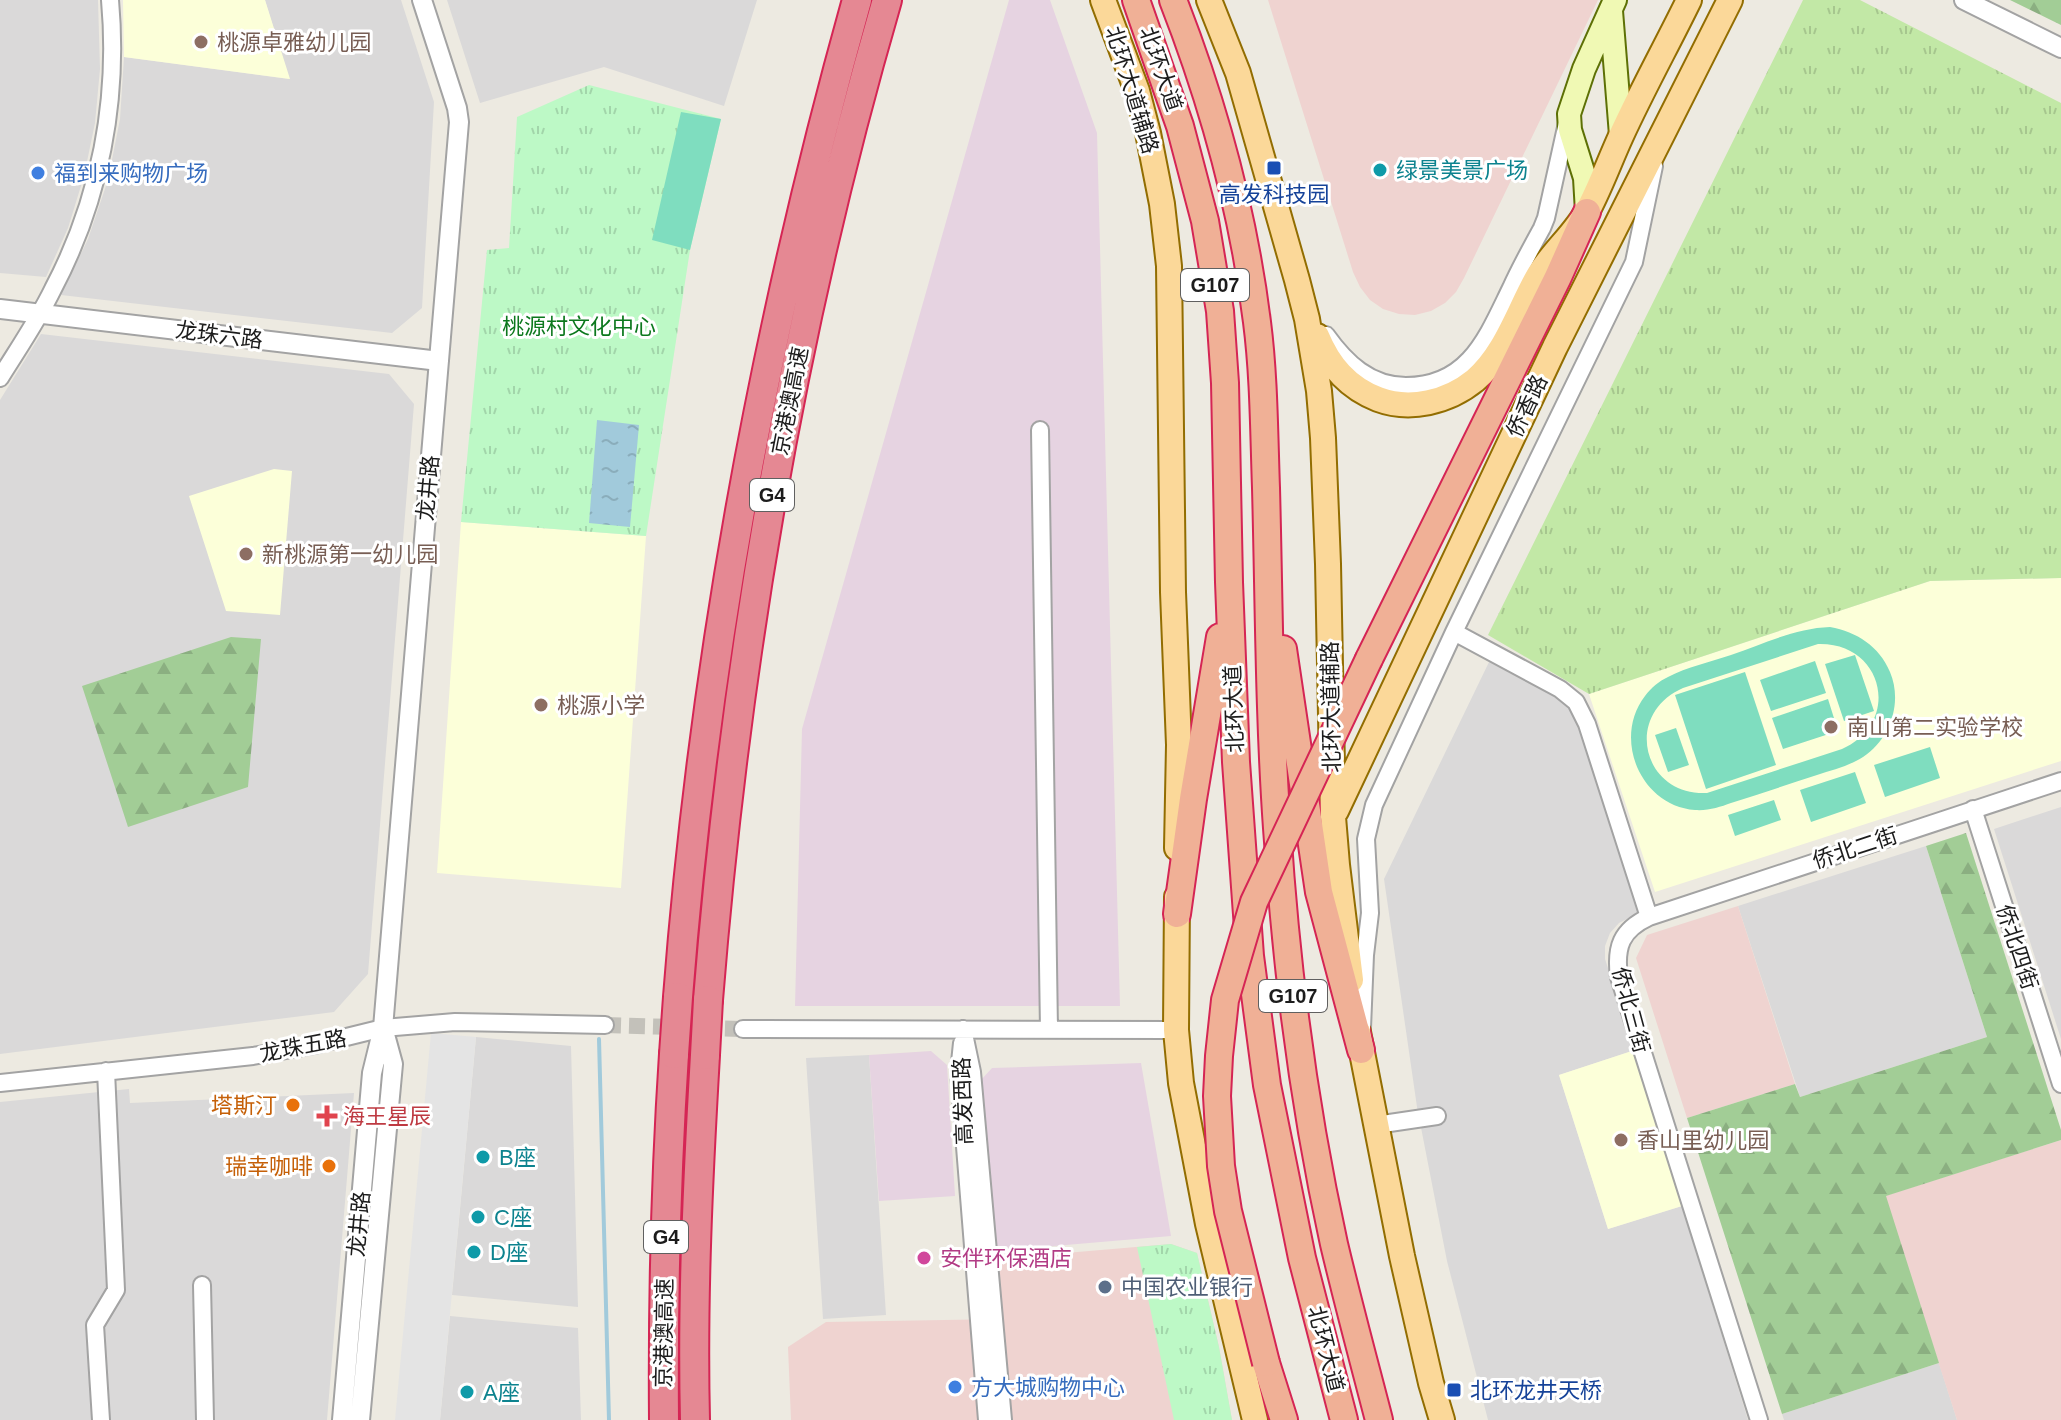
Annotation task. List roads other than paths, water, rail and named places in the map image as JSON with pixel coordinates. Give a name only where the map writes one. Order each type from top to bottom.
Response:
[{"type":"highway","name":"京港澳高速","points":[[664,1420],[669,1130],[678,997],[701,775],[751,447],[806,194],[857,0]]},
{"type":"highway","name":"京港澳高速","points":[[695,1420],[699,1160],[708,1000],[727,796],[761,558],[796,371],[834,197],[887,0]]},
{"type":"highway","name":"北环大道","points":[[1136,0],[1180,126],[1205,221],[1220,311],[1226,398],[1229,582],[1242,862],[1257,1018],[1267,1085],[1302,1258],[1344,1420]]},
{"type":"highway","name":"北环大道","points":[[1173,0],[1228,164],[1258,324],[1273,761],[1287,953],[1304,1080],[1334,1243],[1379,1420]]},
{"type":"highway","points":[[1277,1420],[1228,1211],[1221,1166],[1217,1096],[1225,1000],[1254,902],[1587,212]]},
{"type":"highway","points":[[1268,564],[1319,892],[1361,1050]]},
{"type":"highway","points":[[1177,914],[1229,582]]},
{"type":"highway","points":[[1266,1363],[1284,1420]]},
{"type":"main road","name":"北环大道辅路","points":[[1103,0],[1137,91],[1148,133],[1162,204],[1169,266],[1173,592],[1179,745],[1176,1030],[1181,1083],[1225,1297],[1255,1420]]},
{"type":"main road","name":"北环大道辅路","points":[[1209,0],[1238,73],[1297,280],[1313,353],[1323,438],[1333,817],[1337,865],[1361,1050],[1402,1256],[1442,1420]]},
{"type":"main road","points":[[1297,280],[1328,361],[1352,386],[1386,402],[1405,404],[1426,403],[1461,390],[1488,366],[1509,334],[1544,267],[1587,212],[1621,135],[1689,0]]},
{"type":"main road","name":"侨香路","points":[[1333,817],[1555,347],[1730,0]]},
{"type":"main road","points":[[1587,212],[1585,178],[1570,130],[1569,114],[1584,69],[1613,5]]},
{"type":"main road","points":[[1613,5],[1621,135]]},
{"type":"street","points":[[0,378],[40,313],[76,240],[94,189],[112,82],[110,0]]},
{"type":"street","name":"龙井路","points":[[342,1420],[372,1073],[383,1028],[459,122],[422,0]]},
{"type":"street","points":[[1964,0],[2061,48]]},
{"type":"street","points":[[1297,280],[1336,350],[1364,375],[1396,386],[1413,386],[1453,374],[1466,365],[1486,340],[1542,228],[1569,114]]},
{"type":"street","points":[[1361,1050],[1370,913],[1366,839],[1374,805],[1454,632],[1634,262],[1659,143]]},
{"type":"street","name":"龙珠六路","points":[[0,309],[439,361]]},
{"type":"street","points":[[1040,430],[1049,1030]]},
{"type":"street","points":[[1454,632],[1560,689],[1576,702],[1587,724],[1649,917]]},
{"type":"street","name":"侨北二街","points":[[1649,917],[2061,781]]},
{"type":"street","name":"侨北四街","points":[[1973,809],[2061,1084]]},
{"type":"street","name":"侨北三街","points":[[1649,917],[1631,927],[1619,946],[1616,959],[1619,977],[1759,1420]]},
{"type":"street","name":"龙珠五路","points":[[0,1083],[253,1056],[383,1028],[455,1022],[605,1025]]},
{"type":"street","name":"龙井路","points":[[360,1420],[393,1064],[383,1028]]},
{"type":"street","points":[[743,1029],[1176,1030]]},
{"type":"street","name":"高发西路","points":[[963,1029],[959,1072],[987,1420]]},
{"type":"street","name":"高发西路","points":[[963,1029],[972,1072],[1003,1420]]},
{"type":"street","points":[[101,1420],[95,1325],[116,1290],[106,1071]]},
{"type":"street","points":[[1376,1125],[1437,1116]]},
{"type":"street","points":[[202,1285],[205,1420]]},
{"type":"water","points":[[597,420],[639,425],[630,527],[589,523]]},
{"type":"waterway","points":[[599,1039],[609,1420]]},
{"type":"tunnel","points":[[605,1025],[743,1029]]},
{"type":"place","name":"桃源卓雅幼儿园","points":[[201,42]]},
{"type":"place","name":"高发科技园","points":[[1274,168]]},
{"type":"place","name":"绿景美景广场","points":[[1380,170]]},
{"type":"place","name":"福到来购物广场","points":[[38,173]]},
{"type":"place","name":"新桃源第一幼儿园","points":[[246,554]]},
{"type":"place","name":"桃源小学","points":[[541,705]]},
{"type":"place","name":"南山第二实验学校","points":[[1831,727]]},
{"type":"place","name":"塔斯汀","points":[[293,1105]]},
{"type":"place","name":"海王星辰","points":[[327,1116]]},
{"type":"place","name":"香山里幼儿园","points":[[1621,1140]]},
{"type":"place","name":"B座","points":[[483,1157]]},
{"type":"place","name":"瑞幸咖啡","points":[[329,1166]]},
{"type":"place","name":"C座","points":[[478,1217]]},
{"type":"place","name":"D座","points":[[474,1252]]},
{"type":"place","name":"安伴环保酒店","points":[[924,1258]]},
{"type":"place","name":"中国农业银行","points":[[1105,1287]]},
{"type":"place","name":"方大城购物中心","points":[[955,1387]]},
{"type":"place","name":"北环龙井天桥","points":[[1454,1390]]},
{"type":"place","name":"A座","points":[[467,1392]]},
{"type":"park label","name":"桃源村文化中心","points":[[579,326]]}]
